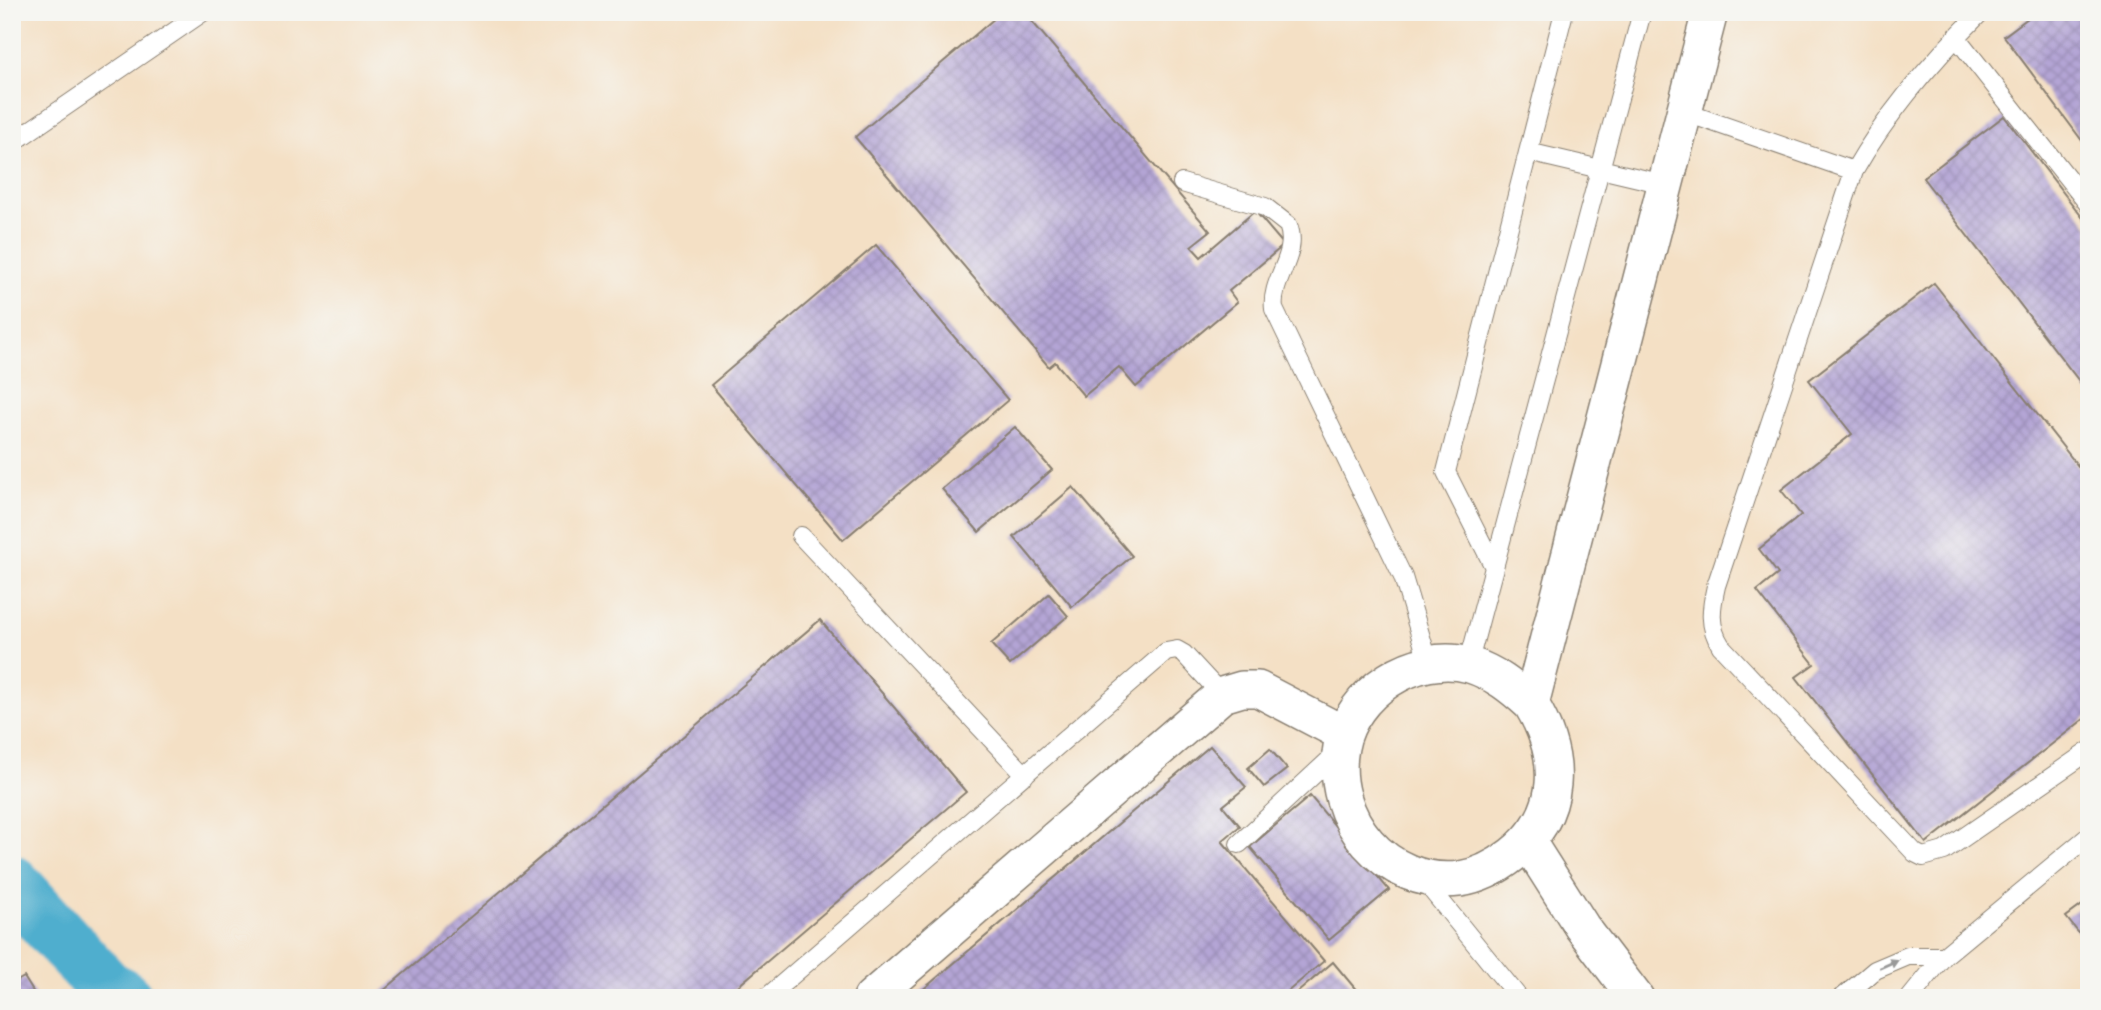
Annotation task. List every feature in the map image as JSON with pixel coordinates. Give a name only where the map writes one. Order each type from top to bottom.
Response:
[{"type":"street","points":[[1531,704],[1710,12]]},
{"type":"street","points":[[1429,664],[1468,665],[1503,679],[1531,704],[1547,730],[1554,769],[1553,789],[1545,817],[1528,842],[1497,866],[1460,879],[1421,876],[1391,864],[1365,842],[1347,814],[1339,783],[1342,742],[1364,701],[1393,676],[1429,664]]},
{"type":"street","points":[[871,998],[1222,695],[1242,689],[1258,690],[1342,742]]},
{"type":"street","points":[[1528,842],[1583,927],[1636,998]]},
{"type":"lane","points":[[12,143],[203,12]]},
{"type":"lane","points":[[1494,567],[1446,472],[1564,12]]},
{"type":"lane","points":[[1468,665],[1643,12]]},
{"type":"lane","points":[[1981,12],[1956,37],[1890,117],[1854,171],[1716,586],[1711,616],[1716,638],[1905,843],[1923,857],[1944,851],[2089,751]]},
{"type":"lane","points":[[1956,37],[2089,205]]},
{"type":"lane","points":[[1684,112],[1854,171]]},
{"type":"lane","points":[[1528,152],[1664,184]]},
{"type":"lane","points":[[1182,183],[1265,206],[1288,225],[1291,237],[1290,253],[1274,291],[1274,309],[1407,586],[1429,664]]},
{"type":"lane","points":[[801,536],[1026,775]]},
{"type":"lane","points":[[766,998],[1166,652],[1177,650],[1184,654],[1222,695]]},
{"type":"lane","points":[[1240,844],[1342,742]]},
{"type":"lane","points":[[1910,998],[1944,956],[2089,836]]},
{"type":"lane","points":[[1421,876],[1519,998]]},
{"type":"lane","points":[[1842,998],[1875,970],[1908,956],[1944,956]]},
{"type":"building","points":[[1002,12],[1024,12],[1210,231],[1191,246],[1201,257],[1255,211],[1284,245],[1229,291],[1237,302],[1136,387],[1119,367],[1084,396],[1055,362],[1049,367],[855,137]]},
{"type":"building","points":[[2036,12],[2089,12],[2089,150],[2004,36]]},
{"type":"building","points":[[2004,116],[2089,226],[2089,394],[1923,178]]},
{"type":"building","points":[[876,245],[1008,400],[843,540],[711,385]]},
{"type":"building","points":[[1934,283],[2089,480],[2089,715],[1926,843],[1796,677],[1814,664],[1757,591],[1778,574],[1759,549],[1801,515],[1781,490],[1852,434],[1809,380]]},
{"type":"building","points":[[1015,427],[1052,470],[979,532],[942,489]]},
{"type":"building","points":[[1073,487],[1132,556],[1072,607],[1014,537]]},
{"type":"building","points":[[1049,594],[1068,616],[1010,665],[991,644]]},
{"type":"building","points":[[820,620],[966,792],[724,998],[375,998]]},
{"type":"building","points":[[1210,746],[1246,787],[1223,806],[1240,826],[1222,841],[1324,961],[1280,998],[913,998]]},
{"type":"building","points":[[1270,749],[1287,769],[1264,787],[1248,768]]},
{"type":"building","points":[[1310,796],[1389,890],[1329,940],[1250,847]]},
{"type":"building","points":[[2089,900],[2089,946],[2066,917]]},
{"type":"building","points":[[1333,962],[1363,998],[1291,998]]},
{"type":"building","points":[[24,977],[37,998],[12,998],[12,984]]},
{"type":"waterway","points":[[12,884],[105,987],[124,998]]}]
